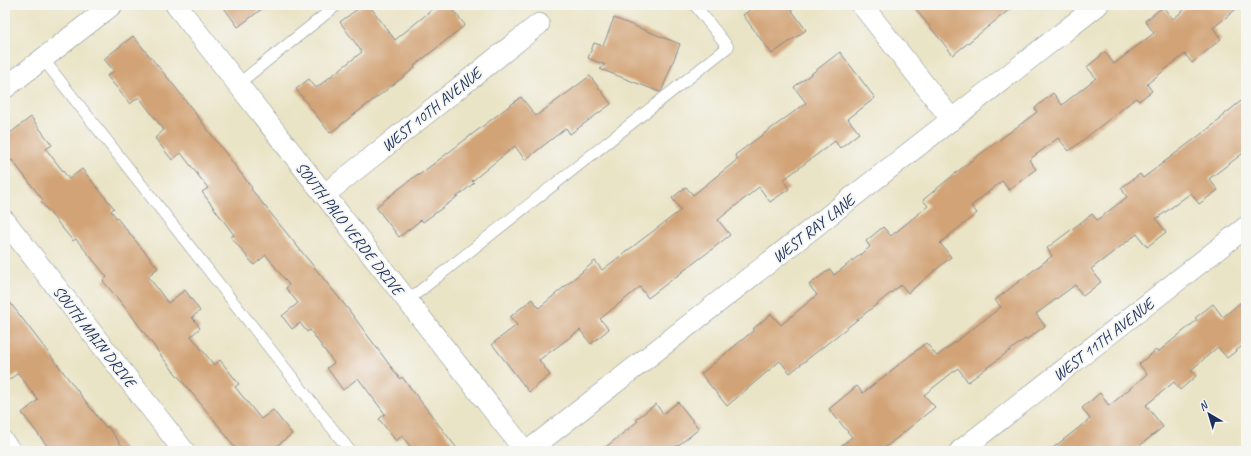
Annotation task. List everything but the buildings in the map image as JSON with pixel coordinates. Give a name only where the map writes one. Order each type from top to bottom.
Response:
[{"type":"street","points":[[5,88],[112,5]]},
{"type":"street","name":"SOUTH PALO VERDE DRIVE","points":[[176,5],[525,451]]},
{"type":"street","points":[[862,5],[952,120]]},
{"type":"street","name":"WEST RAY LANE","points":[[528,451],[1098,5]]},
{"type":"street","name":"WEST 10TH AVENUE","points":[[324,195],[539,24]]},
{"type":"street","name":"SOUTH MAIN DRIVE","points":[[5,222],[184,451]]},
{"type":"street","name":"WEST 11TH AVENUE","points":[[960,451],[1246,227]]},
{"type":"lane","points":[[238,84],[337,5]]},
{"type":"lane","points":[[407,300],[728,47],[695,5]]},
{"type":"lane","points":[[43,59],[350,451]]},
{"type":"lane","points":[[5,436],[17,451]]}]
